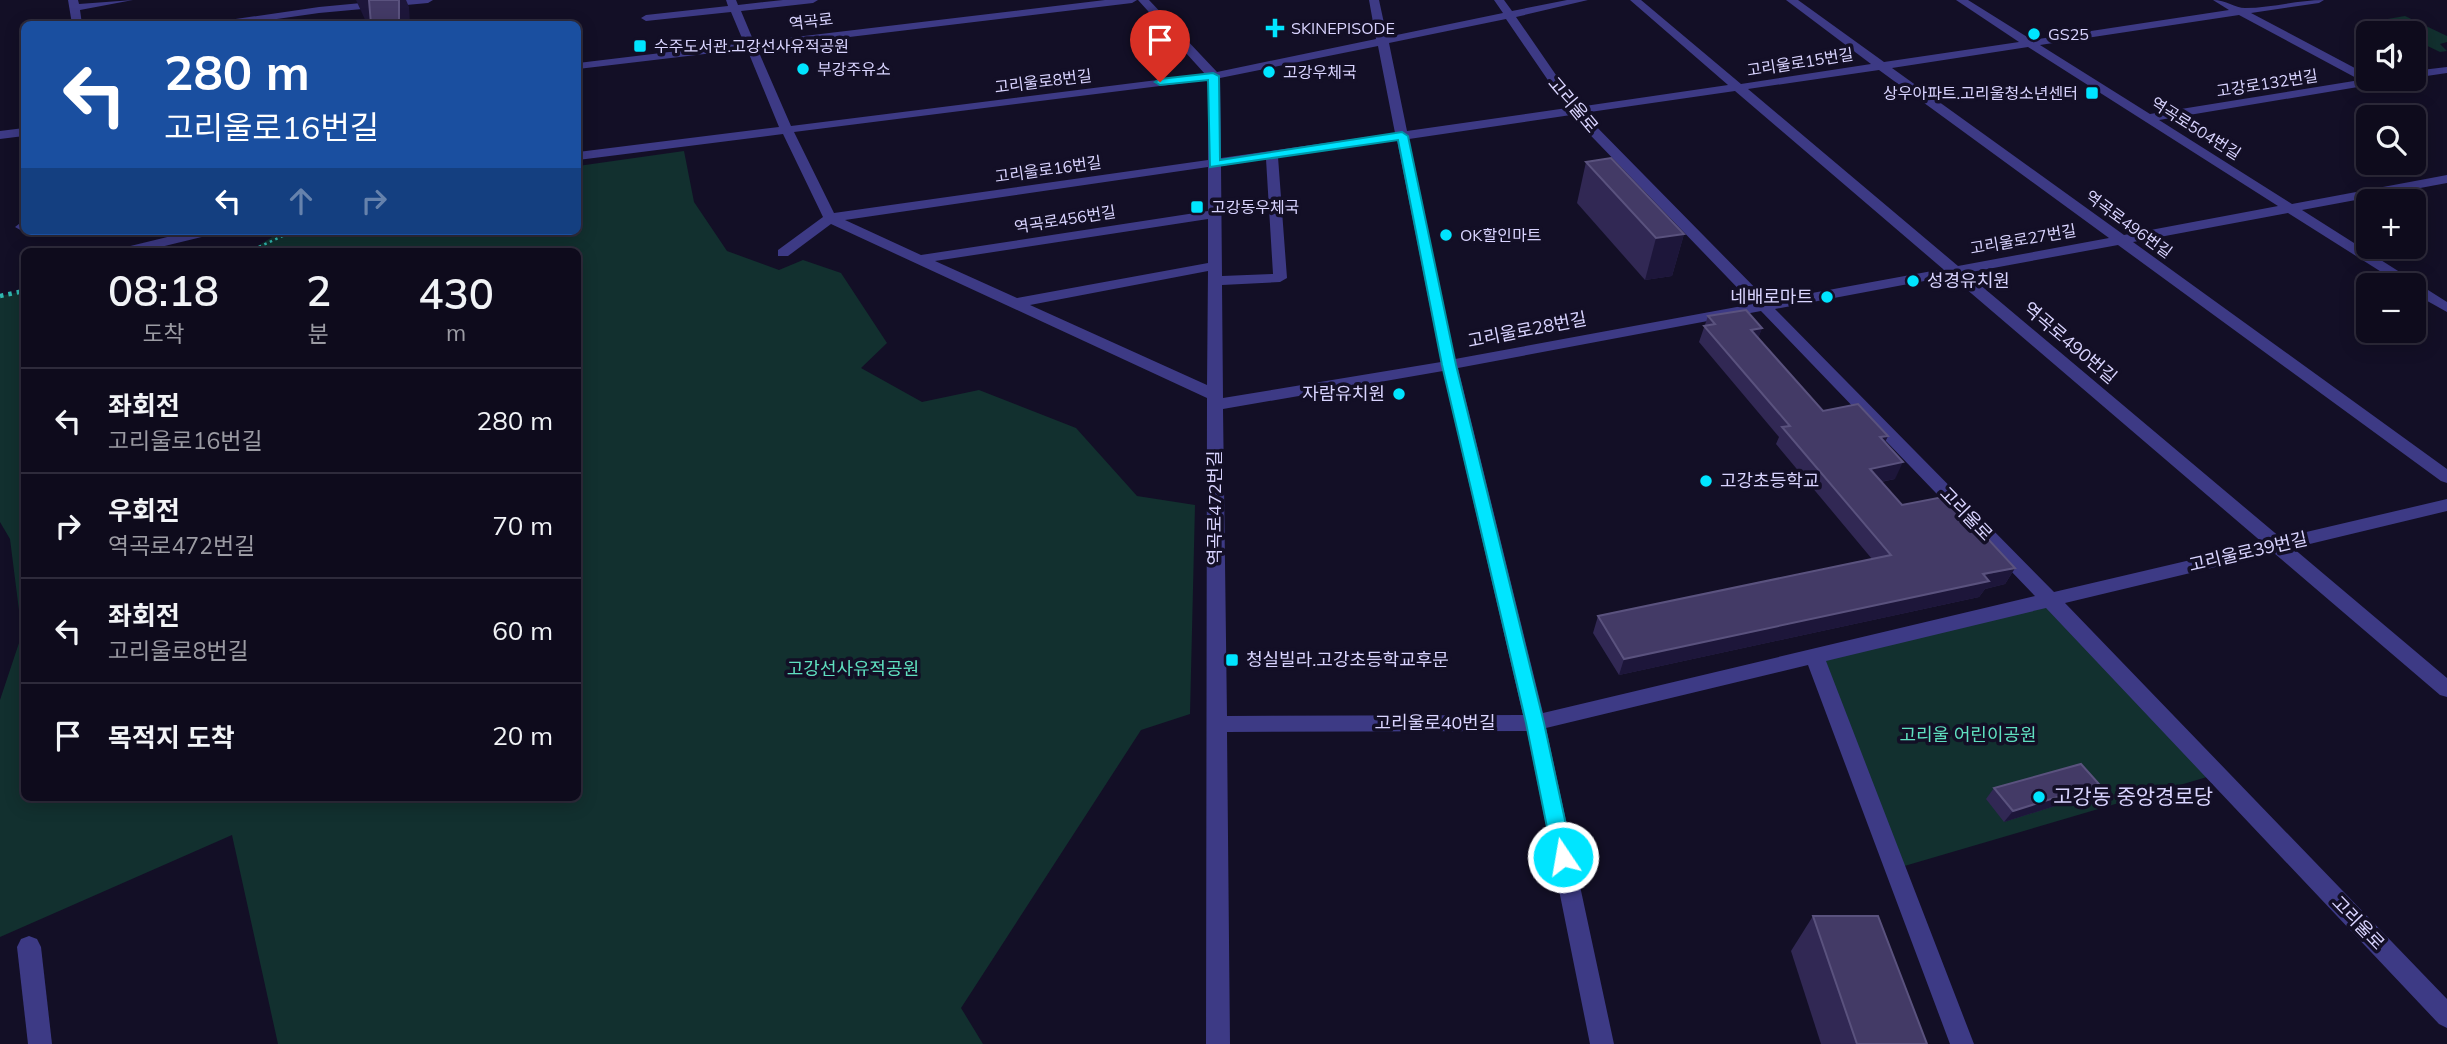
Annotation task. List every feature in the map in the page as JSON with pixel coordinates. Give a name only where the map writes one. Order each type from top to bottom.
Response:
[{"type":"street","points":[[74,4],[128,0]]},
{"type":"street","points":[[243,21],[319,10],[428,0]]},
{"type":"street","points":[[646,18],[733,5],[813,0]]},
{"type":"street","name":"역곡로","points":[[581,66],[1132,0]]},
{"type":"street","points":[[1143,0],[1213,76]]},
{"type":"street","points":[[1374,0],[1449,365],[1535,723],[1602,1044]]},
{"type":"street","name":"고리울로","points":[[1499,0],[1575,112],[2050,600],[2447,1016]]},
{"type":"street","name":"고리울로8번길","points":[[581,156],[1213,76],[1583,0]]},
{"type":"street","name":"역곡로490번길","points":[[1635,0],[2447,689]]},
{"type":"street","name":"역곡로496번길","points":[[1791,0],[2447,477]]},
{"type":"street","name":"역곡로504번길","points":[[1961,0],[2392,273]]},
{"type":"street","points":[[2218,0],[2356,74]]},
{"type":"street","name":"고리울로15번길","points":[[1575,112],[2319,0]]},
{"type":"street","points":[[733,5],[786,128],[830,218],[1015,303],[1215,400]]},
{"type":"street","points":[[2426,73],[2447,69]]},
{"type":"street","name":"역곡로472번길","points":[[1213,76],[1218,1044]]},
{"type":"street","name":"고강로132번길","points":[[2148,118],[2356,85]]},
{"type":"street","name":"고리울로16번길","points":[[830,218],[1575,112]]},
{"type":"street","points":[[0,135],[21,132]]},
{"type":"street","points":[[1015,303],[1214,273],[1280,278],[1272,155]]},
{"type":"street","name":"고리울로27번길","points":[[1763,305],[2447,179]]},
{"type":"street","name":"역곡로456번길","points":[[921,259],[1214,214]]},
{"type":"street","points":[[783,253],[830,218]]},
{"type":"street","points":[[139,248],[193,235]]},
{"type":"street","name":"역곡로504번길","points":[[2426,295],[2447,308]]},
{"type":"street","name":"고리울로28번길","points":[[1215,400],[1449,365],[1763,305]]},
{"type":"street","name":"고리울로39번길","points":[[2050,600],[2447,505]]},
{"type":"street","name":"고리울로40번길","points":[[1216,724],[1535,723],[2050,600]]},
{"type":"street","points":[[1814,656],[1962,1044]]},
{"type":"street","points":[[29,947],[40,1044]]},
{"type":"path","points":[[257,248],[285,235]]},
{"type":"path","points":[[0,296],[21,292]]},
{"type":"green space","points":[[2405,16],[2416,21],[2376,21]]},
{"type":"green space","points":[[2426,26],[2447,36],[2447,42],[2440,44],[2447,51],[2440,52],[2426,45]]},
{"type":"green space","name":"고강선사유적공원","points":[[684,151],[694,202],[727,251],[779,270],[803,260],[841,273],[887,343],[861,368],[922,402],[979,390],[1076,428],[1137,496],[1195,505],[1190,714],[1141,730],[961,1008],[983,1044],[278,1044],[232,835],[0,937],[0,700],[21,637],[21,801],[581,801],[581,248],[254,248],[276,235],[581,235],[581,166]]},
{"type":"green space","name":"고강선사유적공원","points":[[21,292],[21,626],[10,539],[0,522],[0,296]]},
{"type":"green space","name":"고리울 어린이공원","points":[[2047,607],[2207,777],[1901,867],[1823,660]]},
{"type":"building","points":[[369,0],[399,0],[399,21],[371,21]]},
{"type":"building","points":[[1611,158],[1684,234],[1656,238],[1586,162]]},
{"type":"building","points":[[1746,310],[1762,328],[1751,330],[1823,411],[1858,404],[1888,436],[1880,437],[1903,462],[1870,469],[1902,505],[1948,496],[2015,568],[1983,574],[1989,581],[1624,659],[1598,616],[1891,555],[1782,427],[1790,426],[1704,326],[1715,324],[1708,316]]},
{"type":"building","points":[[2081,764],[2099,784],[2013,811],[1994,788]]},
{"type":"building","points":[[1813,916],[1878,916],[1927,1044],[1857,1044]]},
{"type":"place","name":"SKINEPISODE","points":[[1275,28]]},
{"type":"place","name":"GS25","points":[[2034,34]]},
{"type":"place","name":"수주도서관.고강선사유적공원","points":[[640,46]]},
{"type":"place","name":"부강주유소","points":[[803,69]]},
{"type":"place","name":"고강우체국","points":[[1269,72]]},
{"type":"place","name":"상우아파트.고리울청소년센터","points":[[2092,93]]},
{"type":"place","name":"고강동우체국","points":[[1197,207]]},
{"type":"place","name":"OK할인마트","points":[[1446,235]]},
{"type":"place","name":"성경유치원","points":[[1913,281]]},
{"type":"place","name":"네배로마트","points":[[1827,297]]},
{"type":"place","name":"자람유치원","points":[[1399,394]]},
{"type":"place","name":"고강초등학교","points":[[1706,481]]},
{"type":"place","name":"청실빌라.고강초등학교후문","points":[[1232,660]]},
{"type":"place","name":"고강동 중앙경로당","points":[[2039,797]]},
{"type":"route","points":[[1160,82],[1213,76],[1214,164],[1402,136],[1449,365],[1535,723],[1563,857]]}]
